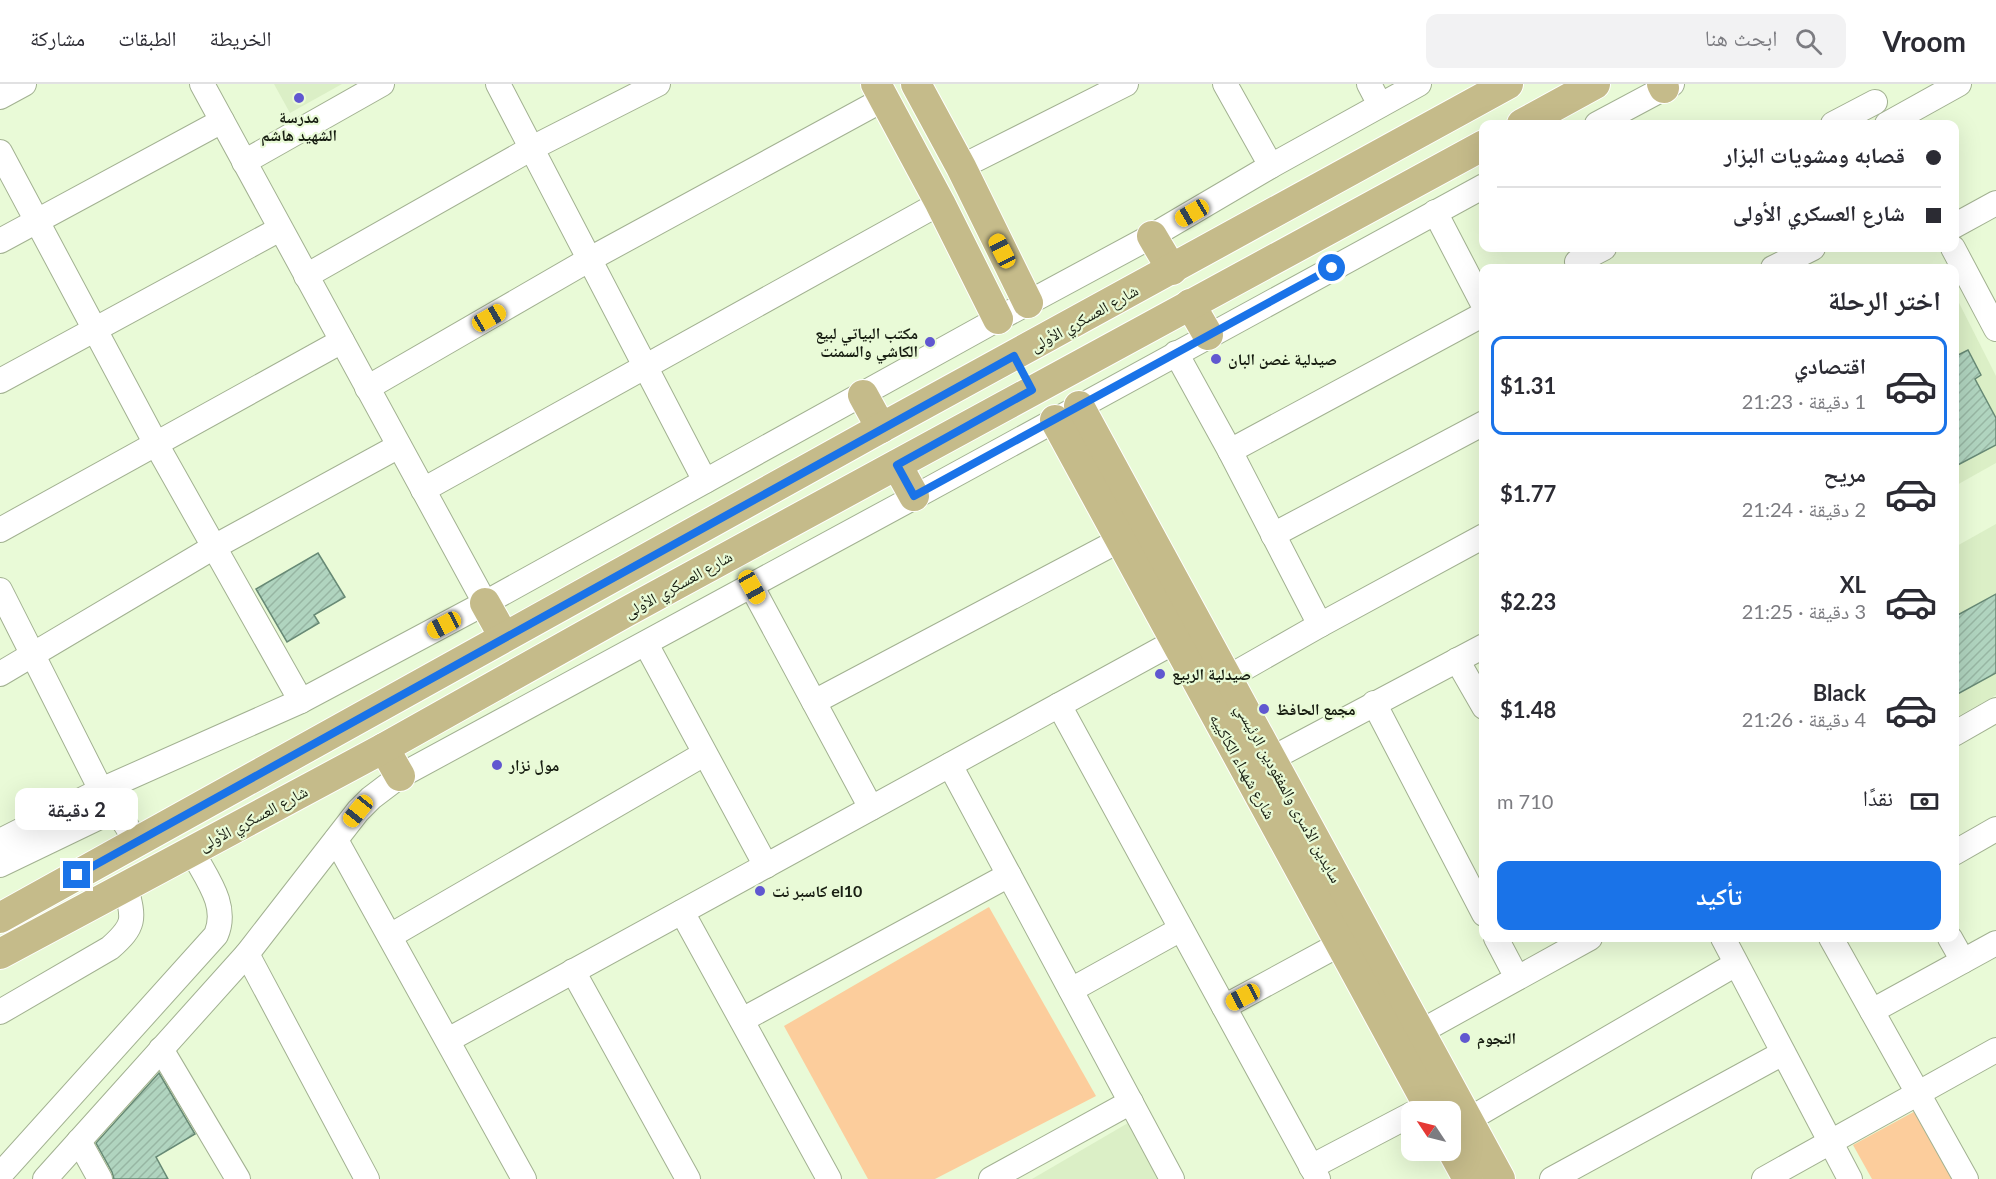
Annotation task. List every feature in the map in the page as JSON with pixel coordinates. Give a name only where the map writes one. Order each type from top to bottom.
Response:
[{"type":"main road","points":[[916,84],[961,167],[1028,303]]},
{"type":"main road","name":"شارع العسكري الأولى","points":[[0,918],[881,428],[1047,339],[1508,84]]},
{"type":"main road","points":[[1529,120],[1595,84]]},
{"type":"main road","points":[[880,91],[954,230],[998,319]]},
{"type":"main road","name":"شارع العسكري الأولى","points":[[0,954],[384,748],[626,612],[1479,149]]},
{"type":"main road","points":[[954,230],[985,216]]},
{"type":"main road","points":[[1152,236],[1172,270]]},
{"type":"main road","points":[[1190,304],[1208,335]]},
{"type":"main road","points":[[1047,339],[1065,372]]},
{"type":"main road","points":[[1014,356],[1032,390]]},
{"type":"main road","points":[[863,395],[881,428]]},
{"type":"main road","name":"شارع شهداء الكاكييه","points":[[1067,413],[1120,540],[1340,944],[1417,1101]]},
{"type":"main road","name":"سايدين الأسرى والمفقودين الرئيسي","points":[[1067,413],[1227,678],[1500,1179]]},
{"type":"main road","points":[[897,465],[914,496]]},
{"type":"main road","points":[[485,603],[504,637]]},
{"type":"main road","points":[[384,748],[400,776]]},
{"type":"main road","points":[[1457,1161],[1464,1177]]},
{"type":"street","points":[[0,97],[24,84]]},
{"type":"street","points":[[202,84],[485,603]]},
{"type":"street","points":[[244,162],[382,84]]},
{"type":"street","points":[[498,84],[705,481]]},
{"type":"street","points":[[306,276],[532,148],[658,84]]},
{"type":"street","points":[[961,167],[1126,84]]},
{"type":"street","points":[[1225,84],[1272,166]]},
{"type":"street","points":[[1368,84],[1380,105]]},
{"type":"street","points":[[0,841],[101,790],[301,701],[485,603],[1152,236],[1419,84]]},
{"type":"street","points":[[1894,120],[1959,84]]},
{"type":"street","points":[[1604,120],[1666,85]]},
{"type":"street","points":[[367,388],[880,91]]},
{"type":"street","points":[[1838,120],[1870,93],[1885,120]]},
{"type":"street","points":[[0,241],[222,121]]},
{"type":"street","points":[[0,152],[156,444],[301,701]]},
{"type":"street","points":[[45,1179],[247,954],[358,811],[400,776],[752,587],[914,496],[1479,189]]},
{"type":"street","points":[[1959,223],[1996,203]]},
{"type":"street","points":[[423,490],[940,204]]},
{"type":"street","points":[[1435,212],[1479,296]]},
{"type":"street","points":[[0,381],[280,229]]},
{"type":"street","points":[[1575,259],[1593,252]]},
{"type":"street","points":[[1781,264],[1805,252]]},
{"type":"street","points":[[1959,271],[1963,287],[1996,329]]},
{"type":"street","points":[[1230,451],[1479,317]]},
{"type":"street","points":[[0,530],[342,340]]},
{"type":"street","points":[[1176,353],[1230,451],[1320,625]]},
{"type":"street","points":[[1274,535],[1479,426]]},
{"type":"street","points":[[0,674],[214,547],[399,446]]},
{"type":"street","points":[[1227,678],[1479,539]]},
{"type":"street","points":[[814,702],[1120,540]]},
{"type":"street","points":[[752,587],[872,808]]},
{"type":"street","points":[[0,590],[101,790]]},
{"type":"street","points":[[448,1040],[1176,641]]},
{"type":"street","points":[[646,644],[766,866]]},
{"type":"street","points":[[1271,759],[1479,649]]},
{"type":"street","points":[[1457,660],[1479,698]]},
{"type":"street","points":[[1374,704],[1479,904]]},
{"type":"street","points":[[1059,705],[1314,1173],[1401,1123]]},
{"type":"street","points":[[1959,731],[1996,710]]},
{"type":"street","points":[[390,936],[705,754]]},
{"type":"street","points":[[950,765],[1172,1179]]},
{"type":"street","points":[[0,865],[106,814],[112,814],[123,820],[135,843]]},
{"type":"street","points":[[1959,850],[1996,829]]},
{"type":"street","points":[[336,840],[448,1040],[517,1176]]},
{"type":"street","points":[[0,1175],[216,935],[221,920],[219,903],[192,851]]},
{"type":"street","points":[[742,1020],[1009,876]]},
{"type":"street","points":[[0,1012],[110,948],[120,939],[129,929],[133,915],[126,887]]},
{"type":"street","points":[[682,912],[829,1179]]},
{"type":"street","points":[[1071,990],[1181,929]]},
{"type":"street","points":[[1498,942],[1517,978]]},
{"type":"street","points":[[1420,1032],[1583,942]]},
{"type":"street","points":[[1725,942],[1850,1179]]},
{"type":"street","points":[[1833,942],[1966,1179]]},
{"type":"street","points":[[1952,942],[1963,961]]},
{"type":"street","points":[[1872,1011],[1996,943]]},
{"type":"street","points":[[1224,1007],[1340,944]]},
{"type":"street","points":[[247,954],[367,1179]]},
{"type":"street","points":[[1468,1120],[1737,964]]},
{"type":"street","points":[[573,971],[688,1179]]},
{"type":"street","points":[[161,1049],[238,1179]]},
{"type":"street","points":[[1764,1179],[1996,1050]]},
{"type":"street","points":[[1552,1179],[1783,1053]]},
{"type":"street","points":[[106,1058],[132,1081]]},
{"type":"street","points":[[992,1179],[1131,1102]]},
{"type":"street","points":[[79,1141],[100,1179]]},
{"type":"shaded area","name":"مدرسة الشهيد هاشم","points":[[274,84],[342,84],[290,113]]},
{"type":"shaded area","points":[[1959,303],[1996,376],[1996,463],[1959,484]]},
{"type":"shaded area","points":[[1996,524],[1996,695],[1959,716],[1959,545]]},
{"type":"shaded area","points":[[989,907],[1096,1096],[935,1179],[868,1179],[784,1026]]},
{"type":"shaded area","points":[[1919,1109],[1954,1179],[1872,1179],[1853,1145]]},
{"type":"shaded area","points":[[1128,1123],[1158,1179],[1032,1179]]},
{"type":"building","points":[[1968,350],[1981,375],[1975,379],[1996,418],[1996,445],[1959,464],[1959,354]]},
{"type":"building","points":[[318,553],[345,597],[314,615],[319,623],[287,642],[256,589]]},
{"type":"building","points":[[1996,594],[1996,673],[1959,693],[1959,614]]},
{"type":"building","points":[[159,1073],[195,1134],[156,1157],[168,1179],[114,1179],[96,1143]]},
{"type":"place","name":"مدرسة الشهيد هاشم","points":[[299,98]]},
{"type":"place","name":"مكتب البياتي لبيع الكاشي والسمنت","points":[[930,342]]},
{"type":"place","name":"صيدلية غصن البان","points":[[1216,359]]},
{"type":"place","name":"صيدلية الربيع","points":[[1160,674]]},
{"type":"place","name":"مجمع الحافظ","points":[[1264,709]]},
{"type":"place","name":"مول نزار","points":[[497,765]]},
{"type":"place","name":"كاسبر نت el10","points":[[760,891]]},
{"type":"place","name":"النجوم","points":[[1465,1038]]},
{"type":"route","points":[[77,875],[1014,356],[1032,390],[897,465],[914,496],[1332,268]]}]
